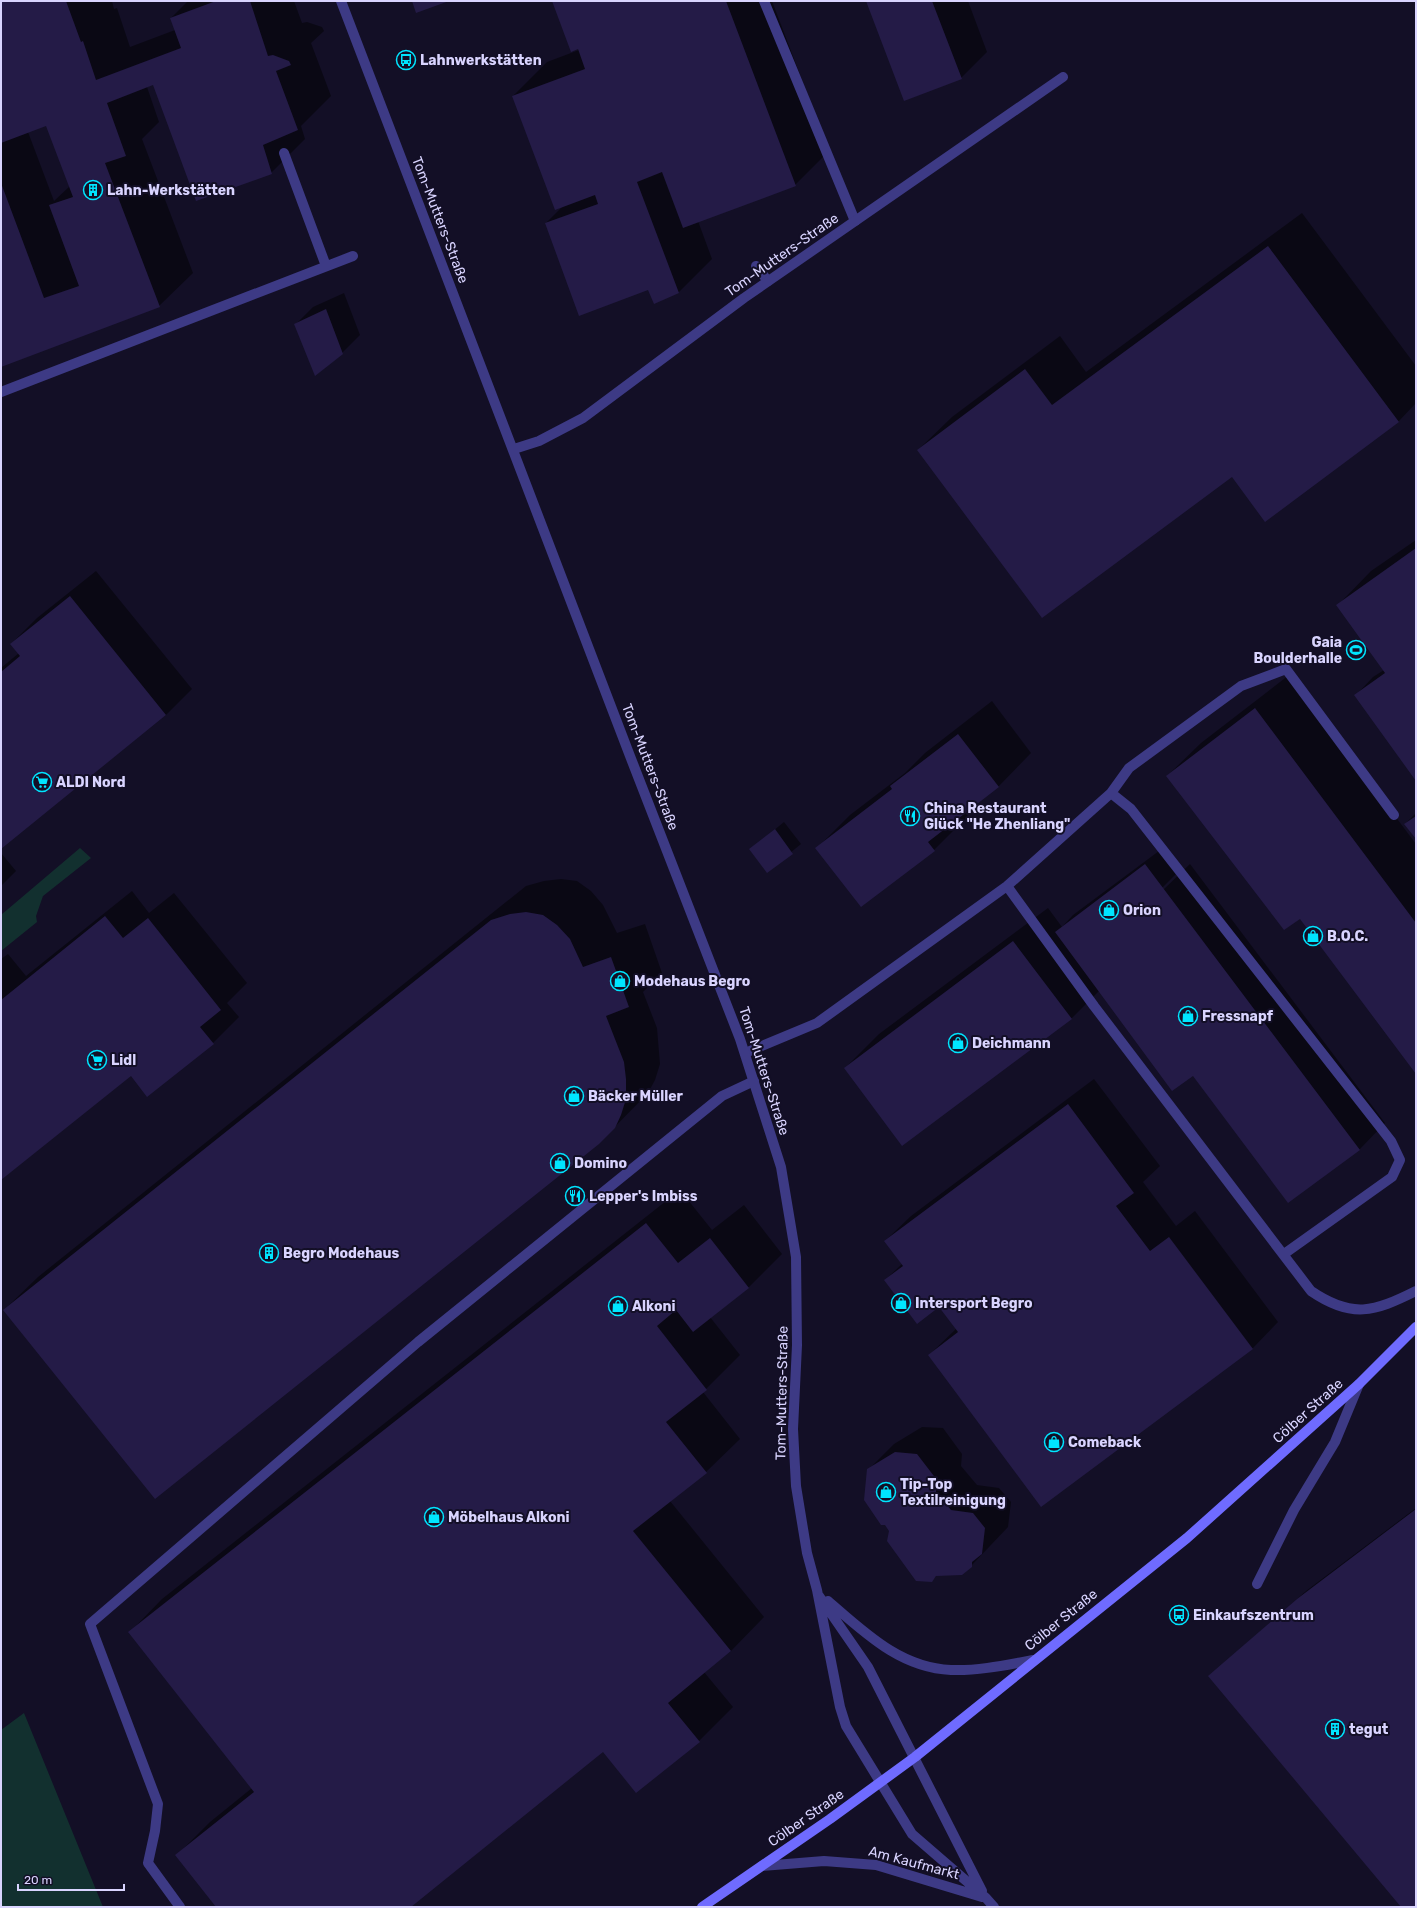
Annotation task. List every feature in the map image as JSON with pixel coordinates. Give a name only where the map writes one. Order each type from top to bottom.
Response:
[{"type":"street","name":"Tom-Mutters-Straße","points":[[341,1],[745,1053],[781,1167],[796,1257],[797,1345],[794,1429],[796,1486],[807,1553],[817,1592],[840,1708],[846,1726],[880,1782]]},
{"type":"street","points":[[764,1],[855,221]]},
{"type":"street","name":"Tom-Mutters-Straße","points":[[514,450],[539,441],[583,418],[768,281],[1063,77]]},
{"type":"street","points":[[284,153],[326,266]]},
{"type":"street","points":[[1,392],[353,256]]},
{"type":"street","points":[[756,266],[768,281]]},
{"type":"street","points":[[745,1053],[817,1023],[1008,886],[1111,793],[1130,768],[1241,686],[1286,669],[1394,815]]},
{"type":"street","points":[[1111,793],[1131,809],[1391,1141],[1400,1160],[1392,1177],[1284,1254]]},
{"type":"street","points":[[1008,886],[1094,1006],[1311,1291],[1327,1302],[1346,1309],[1370,1310],[1395,1302],[1416,1291]]},
{"type":"street","points":[[180,1907],[148,1863],[155,1831],[158,1804],[90,1624],[418,1342],[722,1096],[754,1080]]},
{"type":"street","name":"Cölber Straße","points":[[702,1907],[762,1866],[915,1756],[1187,1538],[1359,1384],[1416,1327]]},
{"type":"street","points":[[1257,1584],[1294,1510],[1335,1442],[1359,1384]]},
{"type":"street","name":"Tom-Mutters-Straße","points":[[817,1592],[868,1667],[915,1756]]},
{"type":"street","points":[[817,1592],[888,1651],[909,1661],[951,1670],[982,1668],[1033,1660]]},
{"type":"street","name":"Am Kaufmarkt","points":[[915,1756],[957,1845],[986,1898]]},
{"type":"street","name":"Am Kaufmarkt","points":[[880,1782],[912,1834],[986,1898],[994,1907]]},
{"type":"street","name":"Am Kaufmarkt","points":[[762,1866],[824,1860],[876,1865],[986,1898]]},
{"type":"green space","points":[[80,848],[91,858],[43,896],[36,916],[37,922],[1,951],[1,915]]},
{"type":"green space","points":[[24,1713],[103,1907],[1,1907],[1,1730]]},
{"type":"building","name":"Lahn-Werkstätten","points":[[1,1],[66,1],[81,42],[83,41],[96,80],[181,48],[170,18],[216,1],[250,1],[268,56],[273,55],[289,61],[291,65],[276,71],[298,130],[263,145],[272,174],[196,201],[153,85],[107,103],[126,156],[105,163],[160,307],[1,367],[1,183],[44,298],[79,286],[49,205],[73,197],[46,126],[1,143]]},
{"type":"building","points":[[412,1],[449,1],[416,13]]},
{"type":"building","points":[[552,1],[726,1],[796,186],[683,228],[662,172],[637,182],[679,293],[654,304],[648,290],[579,316],[545,223],[598,204],[595,195],[555,210],[512,96],[585,69],[578,49],[571,52]]},
{"type":"building","points":[[866,1],[932,1],[962,79],[904,101]]},
{"type":"building","points":[[1268,246],[1399,422],[1265,522],[1232,477],[1042,618],[917,450],[1025,369],[1052,405]]},
{"type":"building","points":[[326,309],[343,354],[315,376],[294,324]]},
{"type":"building","points":[[1416,548],[1416,781],[1354,695],[1385,673],[1336,605]]},
{"type":"building","name":"ALDI Nord","points":[[70,596],[166,715],[1,849],[1,672],[20,656],[10,644]]},
{"type":"building","points":[[1255,708],[1416,923],[1416,1074],[1300,919],[1284,930],[1166,776]]},
{"type":"building","name":"China Restaurant Glück \"He Zhenliang\"","points":[[958,734],[999,787],[928,842],[935,851],[861,907],[815,848],[892,789],[890,786]]},
{"type":"building","points":[[1416,816],[1416,839],[1404,824]]},
{"type":"building","points":[[775,829],[793,854],[767,873],[749,849]]},
{"type":"building","name":"Fressnapf","points":[[1145,864],[1360,1150],[1288,1203],[1193,1076],[1172,1091],[1055,932]]},
{"type":"building","name":"Begro Modehaus","points":[[526,912],[543,915],[557,925],[570,939],[583,967],[611,957],[629,1007],[606,1016],[624,1062],[626,1079],[626,1099],[615,1128],[599,1144],[155,1499],[3,1310],[491,920],[510,914]]},
{"type":"building","name":"Lidl","points":[[105,916],[123,938],[148,918],[221,1010],[200,1027],[214,1044],[147,1097],[131,1076],[1,1180],[1,1000]]},
{"type":"building","name":"Deichmann","points":[[1013,941],[1072,1019],[902,1146],[844,1068]]},
{"type":"building","points":[[1068,1104],[1134,1193],[1116,1206],[1150,1251],[1169,1237],[1253,1349],[1041,1507],[928,1355],[958,1332],[939,1307],[917,1324],[884,1280],[903,1266],[884,1241]]},
{"type":"building","points":[[646,1223],[678,1263],[710,1238],[749,1288],[693,1332],[676,1310],[657,1326],[707,1390],[666,1422],[707,1473],[633,1531],[731,1651],[668,1703],[700,1742],[636,1793],[603,1752],[411,1907],[216,1907],[175,1855],[254,1792],[128,1632]]},
{"type":"building","points":[[895,1452],[917,1454],[937,1480],[936,1492],[951,1510],[973,1513],[985,1528],[982,1554],[972,1562],[972,1567],[962,1575],[936,1576],[932,1582],[916,1581],[887,1541],[889,1531],[885,1525],[881,1525],[864,1500],[867,1469]]},
{"type":"building","name":"tegut","points":[[1416,1509],[1416,1907],[1401,1907],[1208,1676],[1297,1599]]},
{"type":"place","name":"Lahnwerkstätten","points":[[406,60]]},
{"type":"place","name":"Lahn-Werkstätten","points":[[93,190]]},
{"type":"place","name":"Gaia Boulderhalle","points":[[1356,650]]},
{"type":"place","name":"ALDI Nord","points":[[42,782]]},
{"type":"place","name":"China Restaurant Glück \"He Zhenliang\"","points":[[910,816]]},
{"type":"place","name":"Orion","points":[[1109,910]]},
{"type":"place","name":"B.O.C.","points":[[1313,936]]},
{"type":"place","name":"Modehaus Begro","points":[[620,981]]},
{"type":"place","name":"Fressnapf","points":[[1188,1016]]},
{"type":"place","name":"Deichmann","points":[[958,1043]]},
{"type":"place","name":"Lidl","points":[[97,1060]]},
{"type":"place","name":"Bäcker Müller","points":[[574,1096]]},
{"type":"place","name":"Domino","points":[[560,1163]]},
{"type":"place","name":"Lepper's Imbiss","points":[[575,1196]]},
{"type":"place","name":"Begro Modehaus","points":[[269,1253]]},
{"type":"place","name":"Intersport Begro","points":[[901,1303]]},
{"type":"place","name":"Alkoni","points":[[618,1306]]},
{"type":"place","name":"Comeback","points":[[1054,1442]]},
{"type":"place","name":"Tip-Top Textilreinigung","points":[[886,1492]]},
{"type":"place","name":"Möbelhaus Alkoni","points":[[434,1517]]},
{"type":"place","name":"Einkaufszentrum","points":[[1179,1615]]},
{"type":"place","name":"tegut","points":[[1335,1729]]}]
